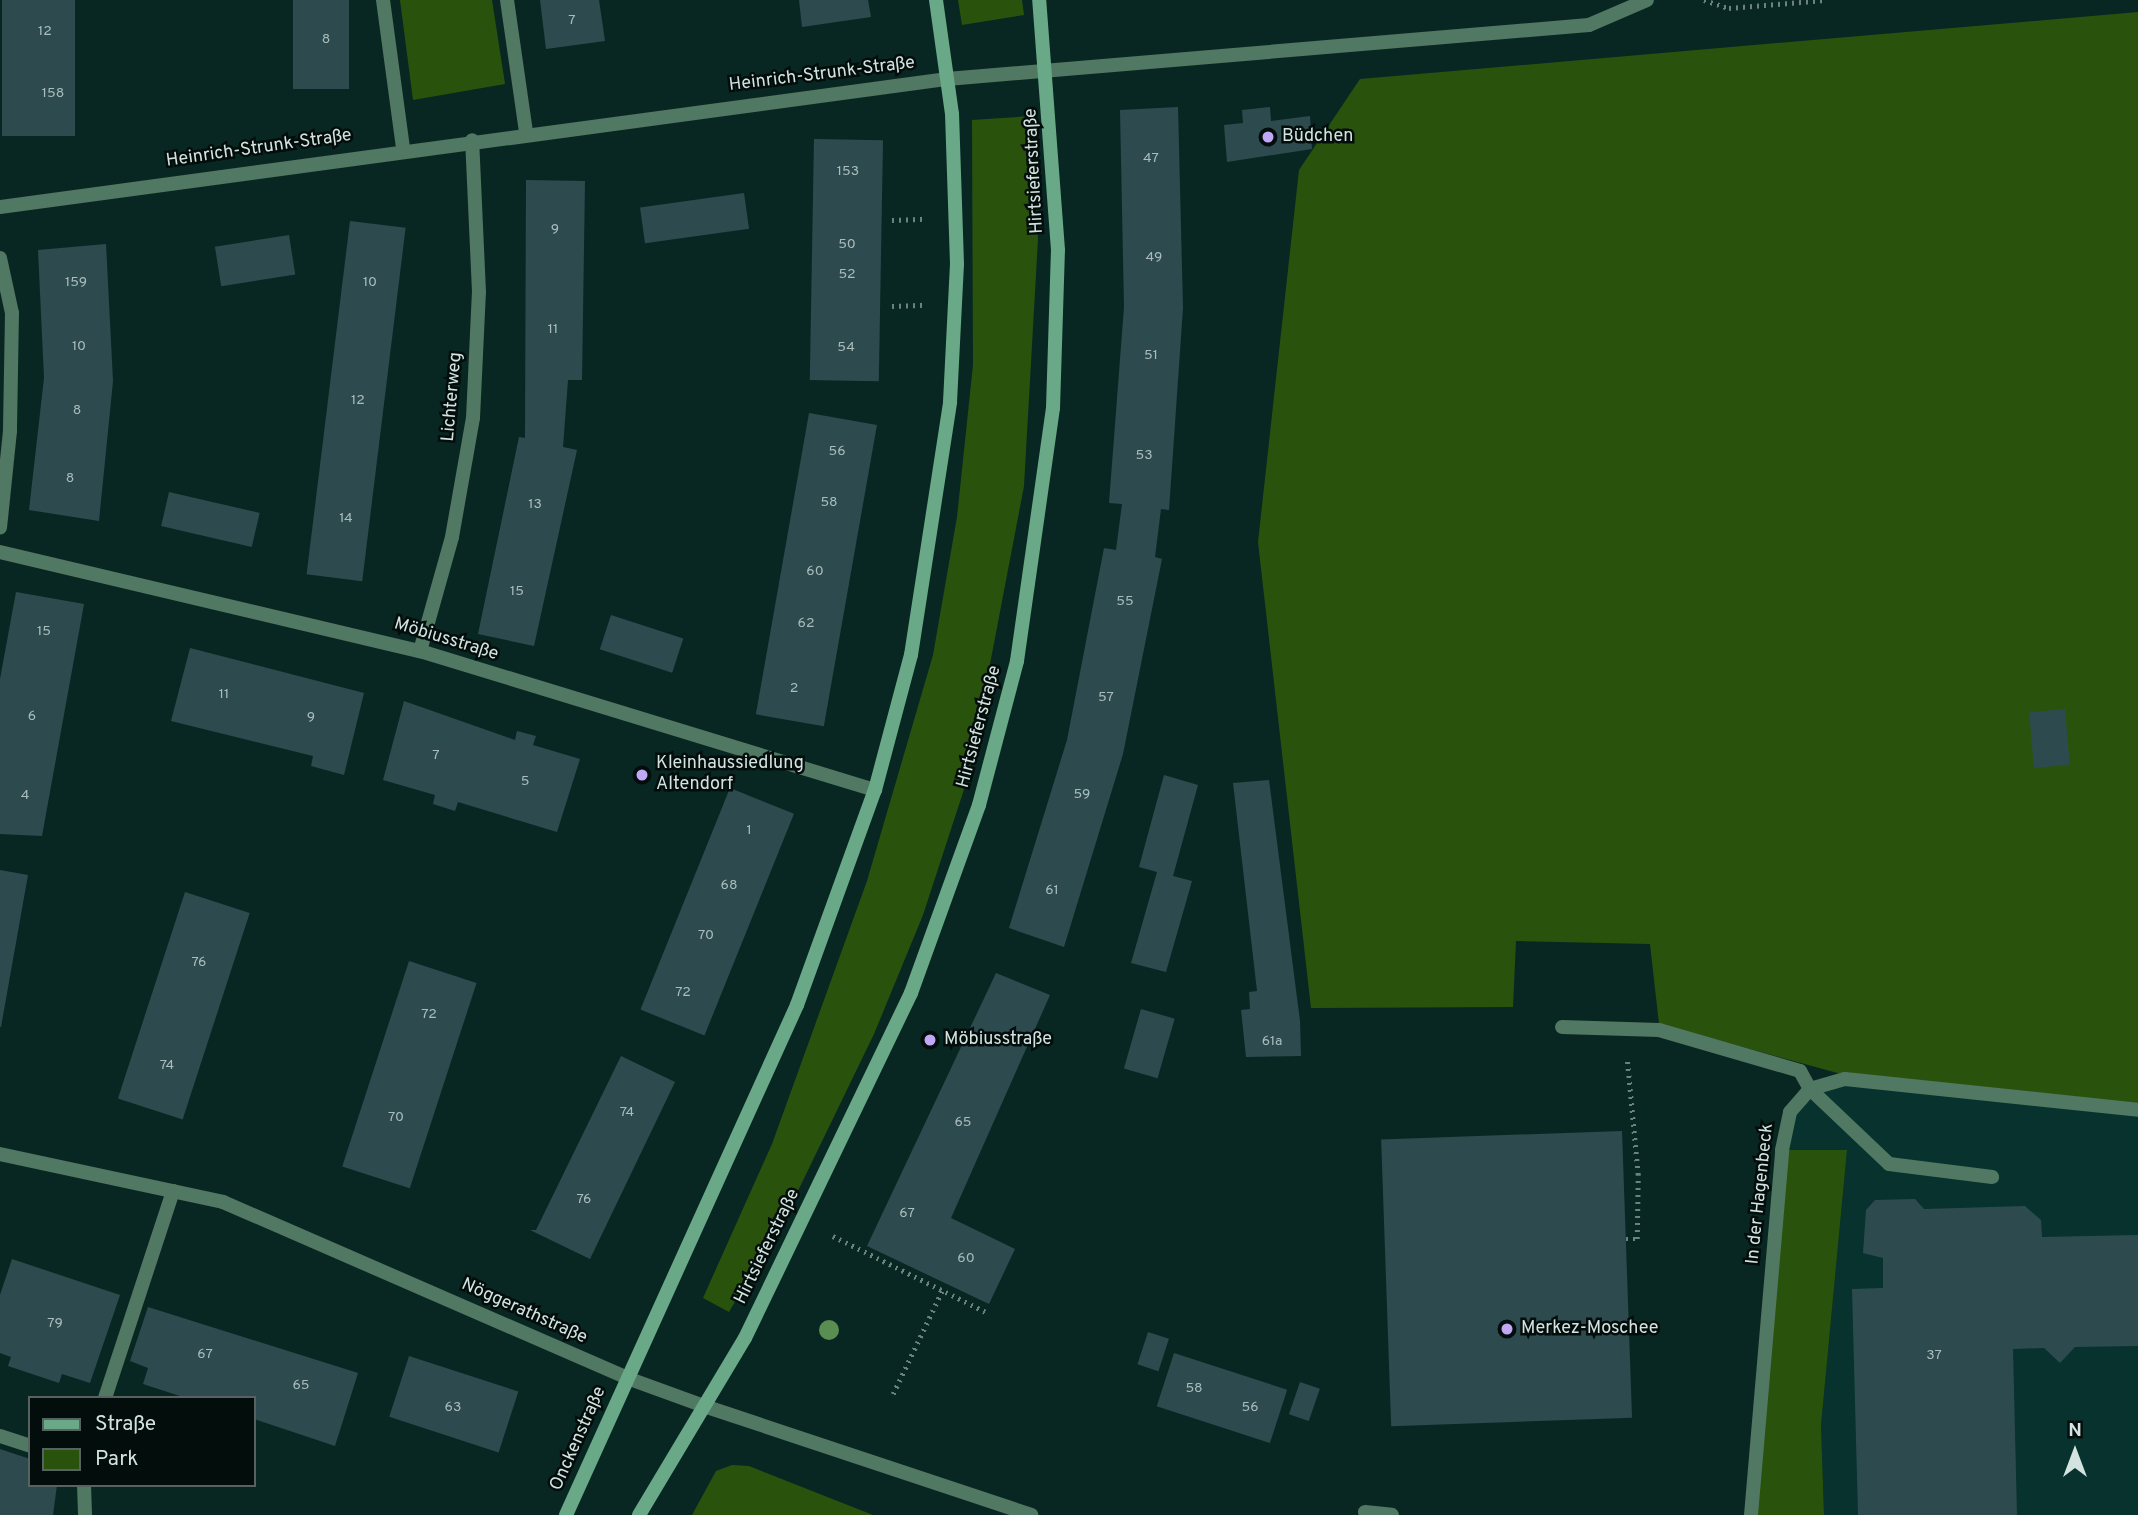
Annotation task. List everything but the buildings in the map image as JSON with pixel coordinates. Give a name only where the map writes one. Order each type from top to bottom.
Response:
[{"type":"main road","points":[[627,1378],[797,1004],[875,790],[911,655],[950,402],[957,264],[947,79],[936,0]]},
{"type":"main road","name":"Hirtsieferstraße","points":[[704,1406],[745,1338],[911,993],[979,806],[1017,661],[1053,408],[1059,250],[1047,69],[1039,0]]},
{"type":"main road","name":"Onckenstraße","points":[[566,1515],[627,1378]]},
{"type":"main road","points":[[639,1515],[704,1406]]},
{"type":"street","points":[[383,0],[403,148]]},
{"type":"street","points":[[507,0],[526,132]]},
{"type":"street","name":"Heinrich-Strunk-Straße","points":[[0,207],[403,148],[947,79],[1589,25],[1647,0]]},
{"type":"street","name":"Lichterweg","points":[[420,651],[452,537],[473,418],[479,292],[472,140]]},
{"type":"street","points":[[0,258],[12,326],[0,527]]},
{"type":"street","name":"Möbiusstraße","points":[[0,552],[420,651],[875,790]]},
{"type":"street","points":[[1562,1027],[1659,1031],[1800,1071],[1810,1089],[1889,1164],[1992,1177]]},
{"type":"street","points":[[1810,1089],[1845,1079],[2138,1110]]},
{"type":"street","name":"In der Hagenbeck","points":[[1751,1515],[1782,1150],[1790,1112],[1810,1089]]},
{"type":"street","name":"Nöggerathstraße","points":[[0,1154],[173,1191],[278,1222],[627,1378],[1031,1515]]},
{"type":"street","points":[[106,1396],[173,1191]]},
{"type":"street","points":[[0,1436],[28,1445]]},
{"type":"street","points":[[84,1487],[85,1515]]},
{"type":"street","points":[[1365,1512],[1392,1515]]},
{"type":"path","points":[[1704,0],[1728,8],[1825,0]]},
{"type":"path","points":[[1626,1028],[1617,1052],[1630,1061],[1638,1188],[1637,1239],[1626,1239]]},
{"type":"path","points":[[833,1236],[988,1313]]},
{"type":"path","points":[[893,1394],[942,1291]]},
{"type":"shaded area","points":[[1844,1080],[2138,1114],[2138,1515],[1824,1515],[1821,1425],[1847,1150],[1783,1150],[1793,1113],[1813,1091]]},
{"type":"green space","points":[[400,0],[492,0],[505,84],[413,100]]},
{"type":"green space","points":[[958,0],[1022,0],[1024,15],[962,25]]},
{"type":"green space","points":[[2138,12],[2138,1108],[1845,1075],[1659,1024],[1650,944],[1516,941],[1513,1007],[1311,1008],[1258,542],[1299,170],[1360,79]]},
{"type":"green space","points":[[1032,116],[1038,239],[1024,486],[969,774],[923,915],[874,1034],[794,1199],[729,1312],[703,1298],[772,1144],[867,881],[933,655],[957,517],[973,365],[972,120]]},
{"type":"green space","points":[[1783,1150],[1847,1150],[1821,1425],[1824,1515],[1753,1515]]},
{"type":"green space","points":[[732,1465],[749,1466],[873,1515],[692,1515],[716,1471]]},
{"type":"place","name":"Büdchen","points":[[1268,137]]},
{"type":"place","name":"Kleinhaussiedlung Altendorf","points":[[642,775]]},
{"type":"place","name":"Möbiusstraße","points":[[930,1040]]},
{"type":"place","name":"Merkez-Moschee","points":[[1507,1329]]}]
